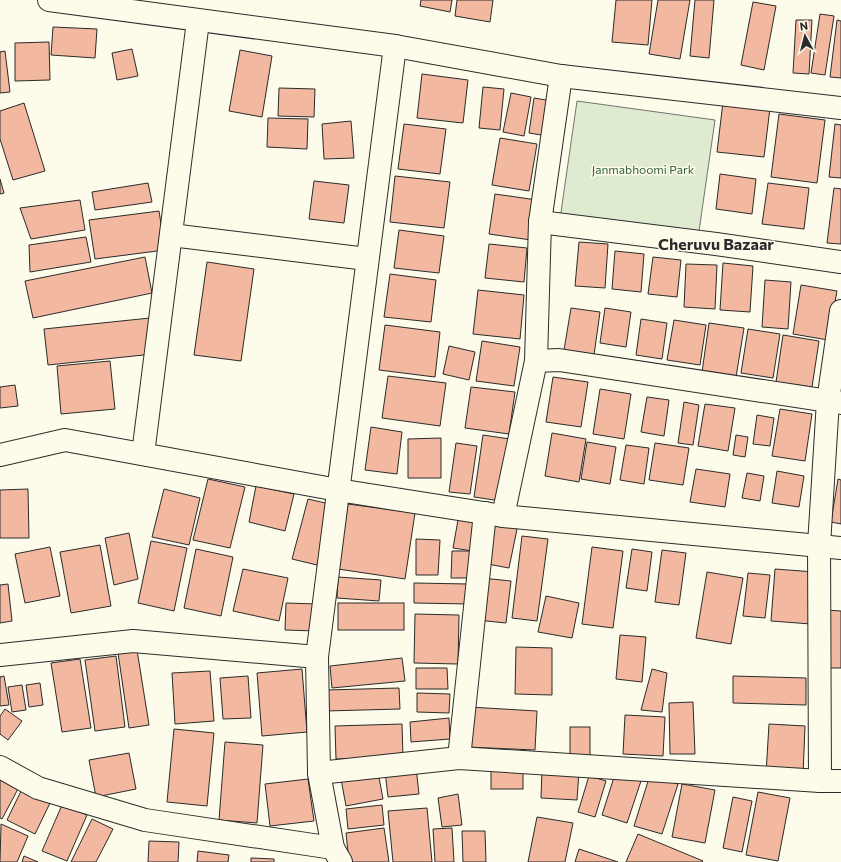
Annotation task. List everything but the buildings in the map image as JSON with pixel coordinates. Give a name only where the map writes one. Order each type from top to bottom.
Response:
[{"type":"street","points":[[49,0],[394,46],[561,76],[841,108]]},
{"type":"street","points":[[143,454],[198,21]]},
{"type":"street","points":[[0,767],[38,788],[145,820],[337,855],[319,773],[317,657],[394,46]]},
{"type":"street","points":[[459,758],[494,515],[536,361],[540,222],[561,76]]},
{"type":"street","points":[[540,222],[716,244],[841,262]]},
{"type":"street","points":[[171,235],[368,259]]},
{"type":"street","points":[[820,781],[819,545],[834,402],[841,311]]},
{"type":"street","points":[[536,361],[560,360],[834,402]]},
{"type":"street","points":[[0,455],[65,440],[338,490],[494,515],[841,548]]},
{"type":"street","points":[[0,655],[133,641],[317,657]]},
{"type":"street","points":[[319,773],[459,758],[820,781],[841,781]]},
{"type":"green space","name":"Janmabhoomi Park","points":[[577,101],[715,120],[698,238],[560,219]]},
{"type":"district","name":"Cheruvu Bazaar","points":[[716,244]]}]
